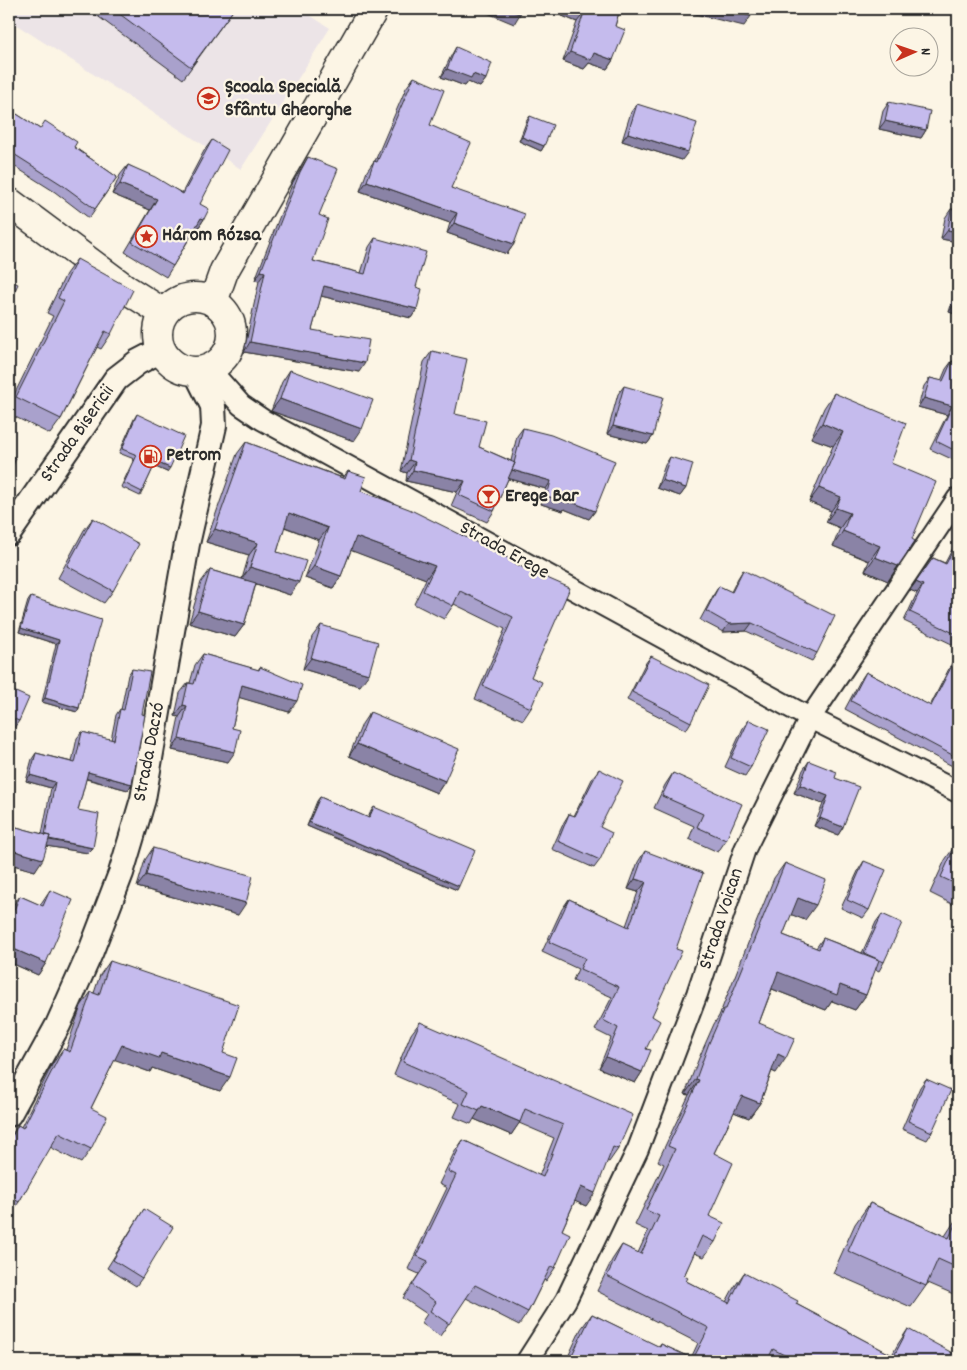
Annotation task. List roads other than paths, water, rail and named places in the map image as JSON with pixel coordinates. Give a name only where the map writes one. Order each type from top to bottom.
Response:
[{"type":"main road","points":[[213,302],[224,271],[374,9]]},
{"type":"main road","points":[[9,202],[126,289],[164,313]]},
{"type":"main road","points":[[203,298],[213,302],[222,309],[229,319],[232,331],[231,343],[219,363],[203,370],[177,367],[169,362],[161,350],[158,331],[164,313],[181,300],[203,298]]},
{"type":"street","name":"Strada Bisericii","points":[[9,533],[116,379],[138,362],[161,350]]},
{"type":"street","name":"Strada Erege","points":[[203,370],[241,405],[263,420],[810,718],[958,792]]},
{"type":"street","name":"Strada Daczó","points":[[9,1114],[58,1025],[91,952],[121,873],[143,798],[187,544],[214,426],[213,406],[203,370]]},
{"type":"street","name":"Strada Voican","points":[[527,1361],[566,1300],[638,1149],[697,994],[745,849],[810,718],[958,498]]},
{"type":"place","name":"Școala Specială Sfântu Gheorghe","points":[[209,99]]},
{"type":"place","name":"Három Rózsa","points":[[146,236]]},
{"type":"place","name":"Petrom","points":[[150,456]]},
{"type":"place","name":"Erege Bar","points":[[489,497]]}]
